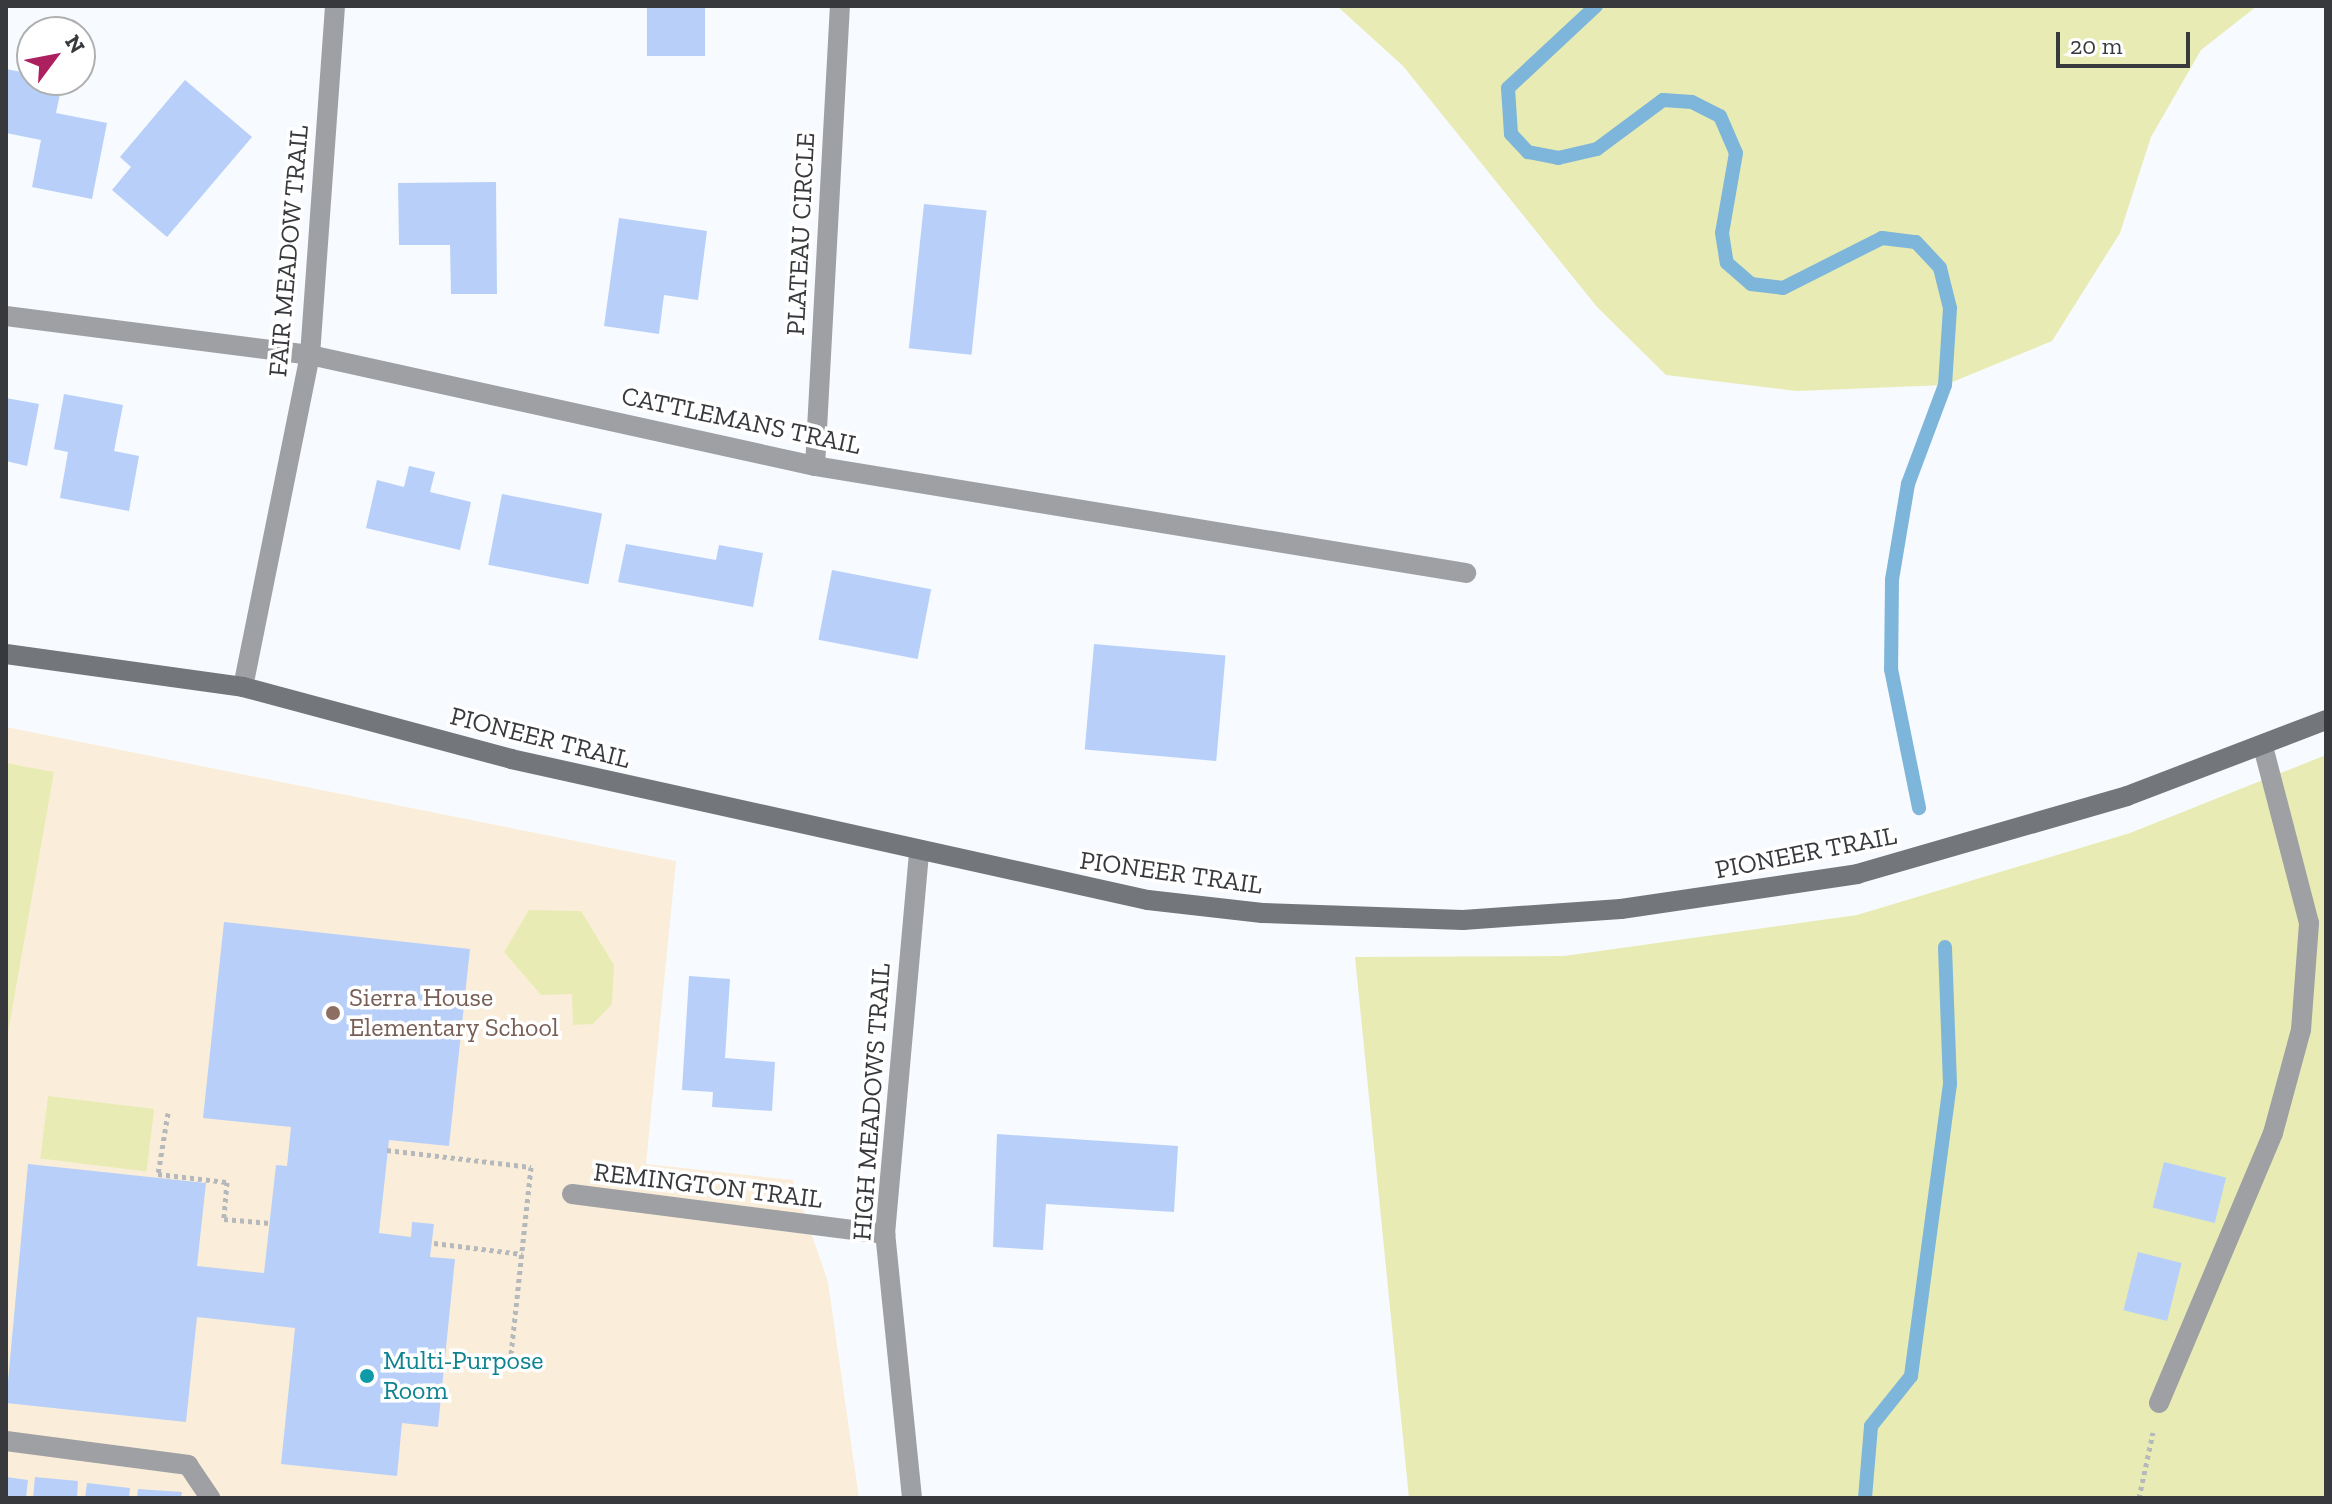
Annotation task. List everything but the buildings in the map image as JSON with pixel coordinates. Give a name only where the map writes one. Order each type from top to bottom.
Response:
[{"type":"main road","name":"PIONEER TRAIL","points":[[6,654],[243,687],[511,759],[919,854],[1148,900],[1262,913],[1463,920],[1621,909],[1799,884],[1948,851],[2263,746],[2326,720]]},
{"type":"street","name":"FAIR MEADOW TRAIL","points":[[243,687],[310,355],[335,6]]},
{"type":"street","name":"PLATEAU CIRCLE","points":[[815,466],[840,6]]},
{"type":"street","name":"CATTLEMANS TRAIL","points":[[6,316],[310,355],[815,466],[1466,573]]},
{"type":"street","points":[[2159,1403],[2273,1133],[2301,1030],[2309,923],[2263,746]]},
{"type":"street","name":"HIGH MEADOWS TRAIL","points":[[912,1498],[885,1234],[919,854]]},
{"type":"street","name":"REMINGTON TRAIL","points":[[572,1194],[885,1234]]},
{"type":"street","points":[[6,1441],[188,1465],[210,1498]]},
{"type":"path","points":[[168,1113],[158,1174],[227,1182],[224,1219],[270,1223]]},
{"type":"path","points":[[387,1150],[531,1167],[509,1373]]},
{"type":"path","points":[[434,1243],[522,1254]]},
{"type":"path","points":[[2139,1498],[2159,1403]]},
{"type":"shaded area","name":"Sierra House Elementary School","points":[[6,727],[676,861],[646,1164],[793,1180],[828,1282],[859,1498],[6,1498]]},
{"type":"green space","points":[[1337,6],[2257,6],[2201,50],[2151,137],[2120,233],[2052,341],[1945,385],[1797,391],[1666,375],[1597,307],[1403,66]]},
{"type":"green space","points":[[2326,755],[2326,1498],[1409,1498],[1355,957],[1564,956],[1857,915],[2130,833]]},
{"type":"green space","points":[[6,763],[54,772],[6,1044]]},
{"type":"green space","points":[[529,910],[581,911],[614,965],[612,1004],[593,1024],[573,1025],[572,994],[541,995],[504,952]]},
{"type":"green space","points":[[48,1096],[154,1109],[147,1172],[40,1159]]},
{"type":"waterway","points":[[1596,6],[1508,88],[1511,134],[1528,152],[1558,158],[1597,149],[1663,100],[1692,102],[1720,116],[1736,153],[1722,233],[1727,263],[1751,284],[1783,288],[1882,238],[1916,242],[1940,268],[1950,308],[1945,385],[1908,484],[1892,580],[1891,669],[1919,808]]},
{"type":"waterway","points":[[1865,1498],[1871,1426],[1911,1376],[1950,1084],[1945,947]]},
{"type":"place","name":"Sierra House Elementary School","points":[[333,1013]]},
{"type":"place","name":"Multi-Purpose Room","points":[[367,1376]]}]
